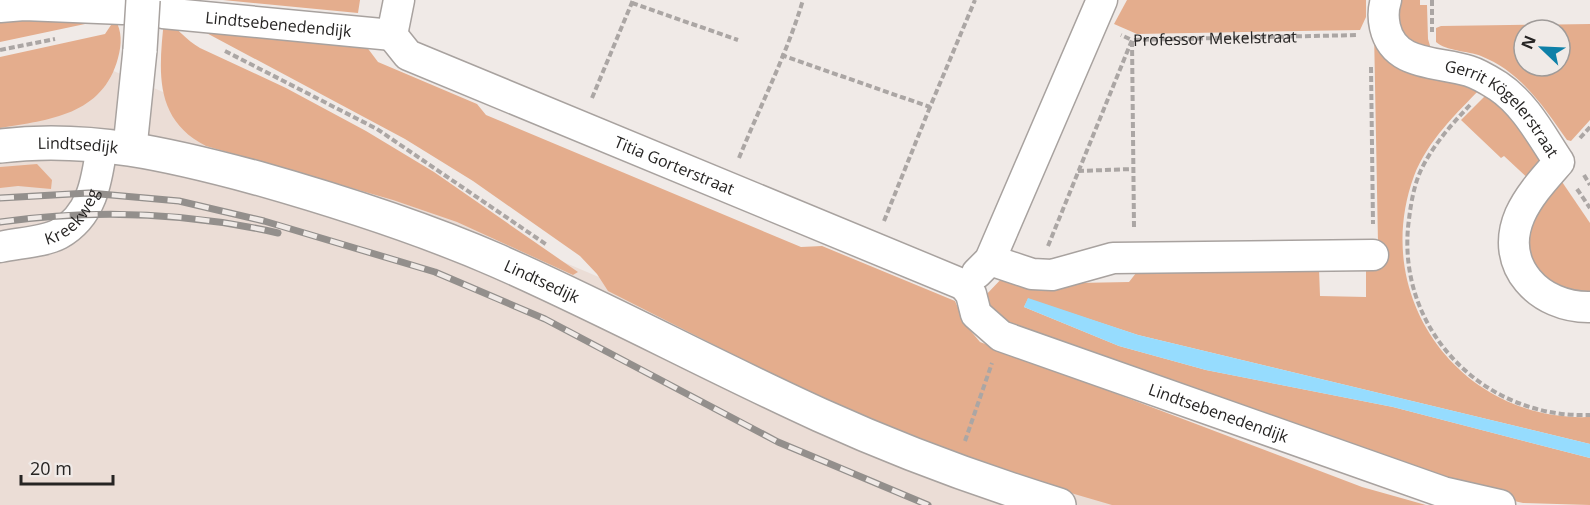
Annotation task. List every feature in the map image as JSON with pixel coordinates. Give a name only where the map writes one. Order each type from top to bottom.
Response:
[{"type":"main road","points":[[116,146],[140,50],[143,7]]},
{"type":"main road","name":"Lindtsedijk","points":[[0,146],[66,142],[116,146],[278,184],[404,224],[548,284],[823,416],[954,470],[1059,505]]},
{"type":"street","points":[[392,35],[399,0]]},
{"type":"street","name":"Gerrit Kögelerstraat","points":[[1386,0],[1386,30],[1396,50],[1412,60],[1471,71],[1490,82],[1522,108],[1559,162],[1528,200],[1520,215],[1514,234],[1515,253],[1522,272],[1533,288],[1551,300],[1573,308],[1590,307]]},
{"type":"street","name":"Lindtsebenedendijk","points":[[0,7],[24,5],[143,7],[392,35]]},
{"type":"street","points":[[963,285],[990,260],[1097,11]]},
{"type":"street","name":"Titia Gorterstraat","points":[[392,35],[408,55],[963,285]]},
{"type":"street","name":"Kreekweg","points":[[0,247],[58,235],[74,223],[93,196],[116,146]]},
{"type":"street","points":[[990,260],[1036,274],[1052,275],[1113,258],[1373,255]]},
{"type":"street","name":"Lindtsebenedendijk","points":[[963,285],[970,294],[976,314],[1001,336],[1443,492],[1500,505]]},
{"type":"path","points":[[727,187],[781,55],[792,37],[803,0]]},
{"type":"path","points":[[873,247],[975,0]]},
{"type":"path","points":[[580,126],[633,2],[738,40]]},
{"type":"path","points":[[1036,274],[1132,40],[1097,11]]},
{"type":"path","name":"Professor Mekelstraat","points":[[1134,257],[1132,40],[1370,34]]},
{"type":"path","points":[[222,50],[377,129],[554,251]]},
{"type":"path","points":[[781,55],[930,107]]},
{"type":"path","points":[[1371,58],[1373,255]]},
{"type":"path","points":[[1490,82],[1437,142],[1420,172],[1412,201],[1407,234],[1408,262],[1417,300],[1430,330],[1453,358],[1475,380],[1494,393],[1517,404],[1542,410],[1568,415],[1590,415]]},
{"type":"path","points":[[1078,171],[1133,169]]},
{"type":"path","points":[[954,470],[1001,336]]},
{"type":"shaded area","points":[[223,0],[360,0],[358,13]]},
{"type":"shaded area","points":[[1127,0],[1366,0],[1366,17],[1360,30],[1137,34],[1114,24]]},
{"type":"shaded area","points":[[1391,0],[1420,0],[1420,5],[1427,5],[1428,39],[1431,49],[1402,44]]},
{"type":"shaded area","points":[[0,15],[87,21],[85,24],[0,42]]},
{"type":"shaded area","points":[[115,19],[121,43],[118,58],[111,77],[100,92],[87,103],[72,111],[37,122],[0,128],[0,57],[105,34]]},
{"type":"shaded area","points":[[164,20],[200,48],[286,88],[366,131],[434,172],[578,272],[573,275],[457,222],[393,200],[206,146],[189,135],[176,122],[163,92],[161,57]]},
{"type":"shaded area","points":[[1572,24],[1590,24],[1590,120],[1571,141],[1567,140],[1530,91],[1516,78],[1572,78]]},
{"type":"shaded area","points":[[1512,25],[1512,75],[1481,56],[1440,45],[1436,42],[1436,28],[1441,26]]},
{"type":"shaded area","points":[[199,29],[366,46],[378,62],[477,104],[486,115],[801,247],[822,246],[955,301],[965,324],[980,342],[1362,487],[1426,505],[1112,505],[1006,474],[919,440],[789,383],[608,291],[597,274],[580,256],[473,181],[405,139]]},
{"type":"shaded area","points":[[1374,31],[1482,87],[1435,139],[1414,176],[1403,222],[1405,266],[1416,308],[1437,344],[1466,375],[1502,399],[1544,413],[1590,417],[1590,444],[1138,335],[1028,299],[1024,307],[1119,346],[1206,370],[1393,407],[1590,458],[1590,505],[1523,503],[1456,488],[1004,329],[984,297],[1005,275],[1024,284],[1129,282],[1140,268],[1319,269],[1320,296],[1366,297],[1366,265],[1378,243]]},
{"type":"shaded area","points":[[83,58],[1018,455],[1217,505],[0,505],[0,100]]},
{"type":"shaded area","points":[[1490,91],[1497,96],[1541,160],[1532,182],[1504,156],[1501,158],[1461,120]]},
{"type":"shaded area","points":[[37,164],[52,180],[51,189],[18,186],[0,188],[0,167]]},
{"type":"shaded area","points":[[1556,173],[1590,223],[1590,299],[1557,295],[1523,249],[1536,203]]},
{"type":"water","points":[[1028,298],[1138,335],[1590,444],[1590,458],[1393,407],[1206,370],[1119,346],[1024,307]]},
{"type":"railway","points":[[0,198],[89,193],[179,201],[264,221],[435,272],[545,319],[778,442],[928,505]]},
{"type":"railway","points":[[0,222],[70,215],[139,215],[209,221],[278,233]]}]
